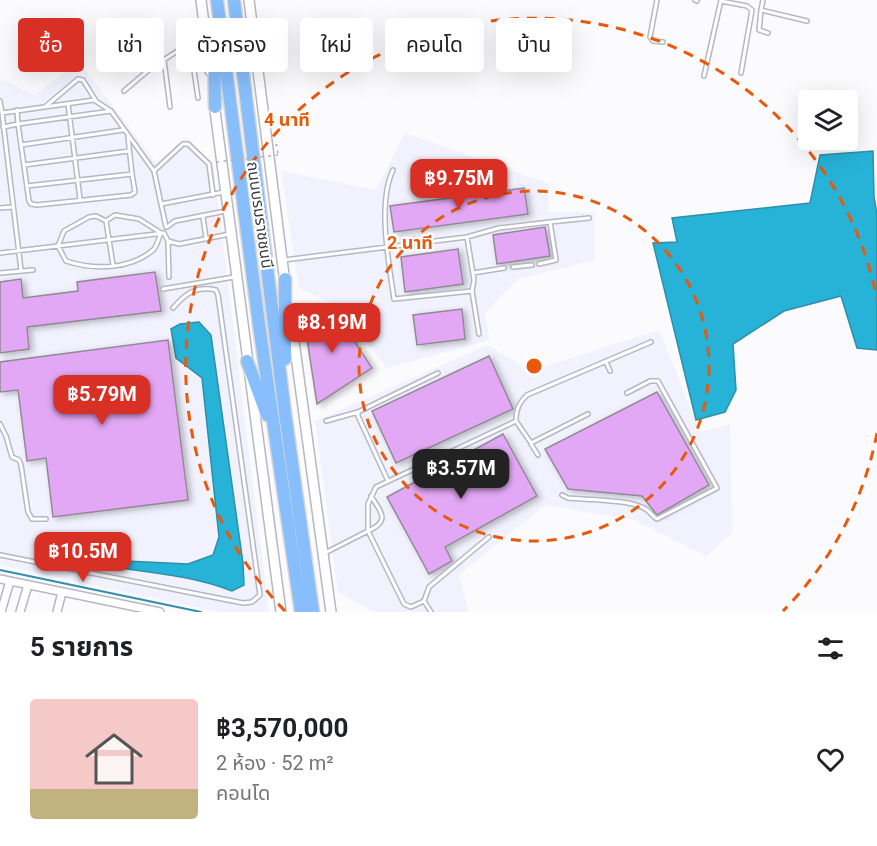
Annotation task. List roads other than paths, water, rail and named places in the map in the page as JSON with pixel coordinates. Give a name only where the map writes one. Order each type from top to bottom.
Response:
[{"type":"highway","points":[[215,107],[216,0]]},
{"type":"highway","name":"ถนนบรมราชชนนี","points":[[216,0],[237,168],[301,612]]},
{"type":"highway","name":"ถนนบรมราชชนนี","points":[[234,0],[285,413],[313,612]]},
{"type":"highway","points":[[285,279],[285,413]]},
{"type":"highway","points":[[247,361],[276,438]]},
{"type":"main road","points":[[201,0],[203,18]]},
{"type":"main road","points":[[249,0],[331,612]]},
{"type":"main road","points":[[210,72],[281,612]]},
{"type":"street","points":[[0,579],[160,612]]},
{"type":"street","points":[[1,612],[10,581]]},
{"type":"street","points":[[20,612],[28,585]]},
{"type":"street","points":[[57,612],[62,591]]},
{"type":"lane","points":[[657,0],[650,37],[653,41],[663,42]]},
{"type":"lane","points":[[704,76],[721,0],[747,6],[752,10],[741,73]]},
{"type":"lane","points":[[763,0],[759,30],[768,33]]},
{"type":"lane","points":[[761,10],[807,21]]},
{"type":"lane","points":[[170,108],[164,60],[176,52]]},
{"type":"lane","points":[[124,91],[149,72]]},
{"type":"lane","points":[[194,72],[198,98]]},
{"type":"lane","points":[[45,107],[78,79],[83,80],[97,103]]},
{"type":"lane","points":[[2,113],[94,100],[111,111],[154,171],[166,227]]},
{"type":"lane","points":[[0,101],[21,270]]},
{"type":"lane","points":[[68,104],[80,200]]},
{"type":"lane","points":[[17,110],[31,204],[131,195],[135,192],[128,135]]},
{"type":"lane","points":[[3,127],[111,111]]},
{"type":"lane","points":[[21,145],[124,130]]},
{"type":"lane","points":[[154,171],[183,144],[188,144],[209,164],[213,195]]},
{"type":"lane","points":[[24,165],[129,151]]},
{"type":"lane","points":[[393,170],[388,181],[386,204],[387,248],[394,299],[471,291]]},
{"type":"lane","points":[[27,186],[132,174]]},
{"type":"lane","points":[[161,204],[225,191]]},
{"type":"lane","points":[[0,208],[14,207]]},
{"type":"lane","points":[[106,221],[96,216],[89,217],[64,231],[58,246],[66,261],[97,268],[133,262],[154,249],[166,227],[175,221],[228,211]]},
{"type":"lane","points":[[106,221],[115,215],[132,217],[140,219],[163,233],[168,241],[170,277]]},
{"type":"lane","points":[[203,217],[206,238]]},
{"type":"lane","points":[[283,261],[467,237],[500,228],[589,218]]},
{"type":"lane","points":[[106,221],[113,265]]},
{"type":"lane","points":[[539,264],[556,260],[550,222]]},
{"type":"lane","points":[[0,253],[163,233]]},
{"type":"lane","points":[[168,241],[179,244],[230,234]]},
{"type":"lane","points":[[467,237],[474,273],[471,291],[479,334]]},
{"type":"lane","points":[[513,267],[531,265]]},
{"type":"lane","points":[[474,273],[504,268]]},
{"type":"lane","points":[[0,273],[33,270]]},
{"type":"lane","points":[[163,289],[236,277]]},
{"type":"lane","points":[[0,555],[243,603],[252,602],[260,595],[218,295],[216,290],[208,288],[192,290],[172,308]]},
{"type":"lane","points":[[538,455],[516,421],[516,412],[520,402],[527,395],[651,342]]},
{"type":"lane","points":[[606,362],[610,371]]},
{"type":"lane","points":[[326,421],[358,412],[438,373]]},
{"type":"lane","points":[[562,495],[568,498],[639,506],[649,511],[657,519],[717,488],[658,381],[650,381],[627,393]]},
{"type":"lane","points":[[358,412],[388,482]]},
{"type":"lane","points":[[531,443],[588,414]]},
{"type":"lane","points":[[489,537],[429,587],[424,601],[411,607],[404,604],[368,531],[368,504],[376,487],[516,421]]},
{"type":"lane","points":[[0,424],[12,457],[21,465],[28,512],[32,519],[46,519]]},
{"type":"lane","points":[[323,553],[378,527],[382,520],[381,513],[370,496]]},
{"type":"lane","points":[[424,601],[431,612]]},
{"type":"water","points":[[873,151],[874,197],[877,214],[877,350],[857,348],[841,296],[784,311],[733,344],[736,390],[725,412],[696,420],[653,243],[677,242],[672,218],[810,203],[820,155]]},
{"type":"water","points":[[199,322],[211,335],[243,563],[244,585],[232,591],[186,578],[107,566],[106,560],[188,564],[213,555],[219,537],[202,378],[176,358],[171,329],[180,324]]},
{"type":"waterway","points":[[0,570],[201,612]]}]
